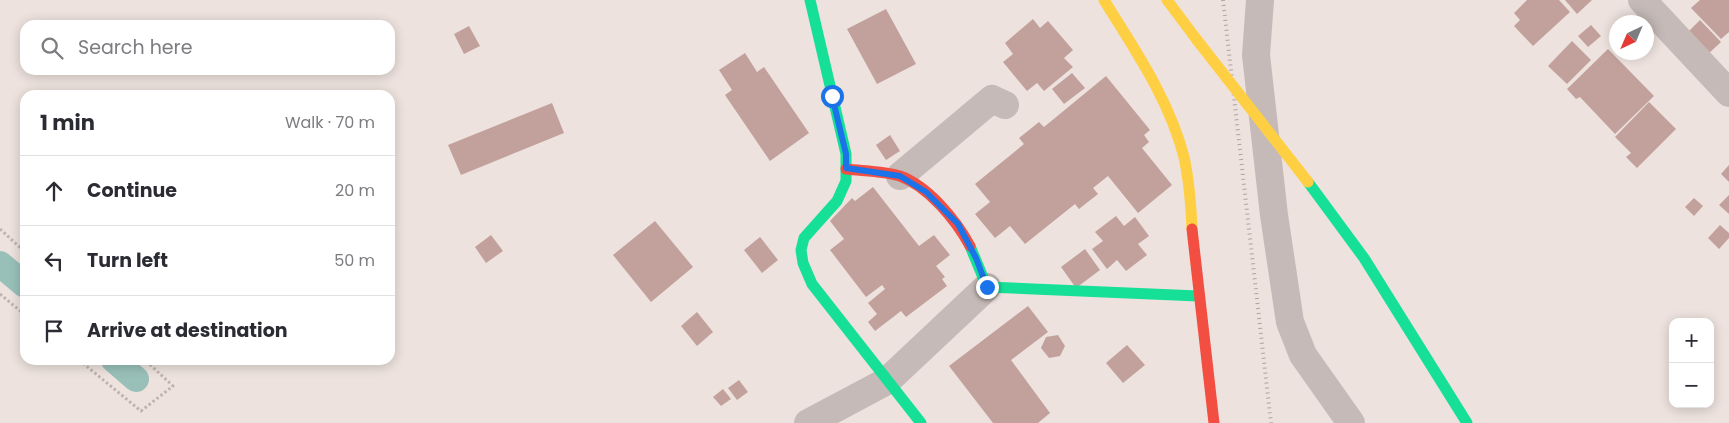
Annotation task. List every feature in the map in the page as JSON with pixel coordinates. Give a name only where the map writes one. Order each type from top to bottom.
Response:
[{"type":"street","points":[[810,0],[846,154],[846,181],[837,201],[804,238],[801,250],[802,263],[812,284],[921,423]]},
{"type":"street","points":[[1104,0],[1153,83],[1172,120],[1181,146],[1186,173],[1198,296],[1214,423]]},
{"type":"street","points":[[1167,0],[1333,213],[1364,258],[1467,423]]},
{"type":"street","points":[[1260,0],[1256,55],[1274,216],[1290,322],[1303,355],[1351,423]]},
{"type":"street","points":[[1642,0],[1729,93]]},
{"type":"street","points":[[900,176],[992,99],[1005,105]]},
{"type":"street","points":[[846,168],[900,176],[926,192],[958,224],[976,258],[987,287]]},
{"type":"street","points":[[808,423],[887,381],[987,287],[1198,296]]},
{"type":"path","points":[[0,229],[20,247]]},
{"type":"path","points":[[0,294],[20,311]]},
{"type":"path","points":[[85,365],[141,411],[174,386],[151,365]]},
{"type":"building","points":[[1527,0],[1559,0],[1570,12],[1533,46],[1514,26],[1520,20],[1514,13]]},
{"type":"building","points":[[1565,0],[1592,0],[1577,14]]},
{"type":"building","points":[[1700,0],[1729,0],[1729,32],[1721,39],[1691,8]]},
{"type":"building","points":[[886,9],[916,64],[877,84],[847,29]]},
{"type":"building","points":[[1033,19],[1040,28],[1048,21],[1073,50],[1064,58],[1073,67],[1044,91],[1037,83],[1027,91],[1003,62],[1013,54],[1005,43]]},
{"type":"building","points":[[1700,20],[1721,42],[1706,56],[1685,35]]},
{"type":"building","points":[[1591,25],[1601,36],[1588,47],[1578,36]]},
{"type":"building","points":[[469,26],[480,46],[464,54],[454,34]]},
{"type":"building","points":[[1572,41],[1591,60],[1567,84],[1548,66]]},
{"type":"building","points":[[1608,49],[1609,60],[1619,60],[1654,96],[1615,134],[1580,97],[1576,99],[1567,89]]},
{"type":"building","points":[[745,53],[757,72],[764,67],[809,133],[770,161],[725,95],[732,90],[719,70]]},
{"type":"building","points":[[1072,73],[1085,88],[1064,104],[1052,89]]},
{"type":"building","points":[[1106,76],[1150,130],[1144,135],[1149,142],[1142,148],[1172,185],[1138,213],[1108,176],[1093,188],[1098,194],[1079,209],[1075,204],[1025,244],[1010,226],[995,238],[975,214],[990,202],[975,184],[1024,144],[1019,138],[1039,122],[1044,127]]},
{"type":"building","points":[[1649,102],[1676,129],[1637,168],[1626,157],[1631,153],[1615,137]]},
{"type":"building","points":[[552,103],[564,133],[461,175],[448,145]]},
{"type":"building","points":[[890,135],[900,151],[886,160],[876,145]]},
{"type":"building","points":[[1729,165],[1729,182],[1721,174]]},
{"type":"building","points":[[873,187],[919,246],[934,235],[950,255],[936,266],[945,277],[942,279],[947,286],[906,317],[901,311],[875,331],[868,322],[877,314],[868,303],[885,289],[882,285],[866,297],[830,250],[844,239],[830,221],[852,198],[855,201]]},
{"type":"building","points":[[1729,195],[1729,214],[1719,205]]},
{"type":"building","points":[[1694,198],[1703,206],[1694,216],[1685,207]]},
{"type":"building","points":[[1116,216],[1124,226],[1135,217],[1149,236],[1138,244],[1147,255],[1126,271],[1117,260],[1107,269],[1092,249],[1103,241],[1095,232]]},
{"type":"building","points":[[655,221],[693,267],[651,302],[613,255]]},
{"type":"building","points":[[1720,225],[1729,233],[1729,238],[1719,249],[1708,238]]},
{"type":"building","points":[[491,235],[503,251],[486,263],[475,247]]},
{"type":"building","points":[[760,237],[778,260],[762,273],[744,250]]},
{"type":"building","points":[[1085,249],[1100,270],[1076,288],[1061,267]]},
{"type":"building","points":[[1028,306],[1048,332],[1011,360],[1050,413],[1038,423],[993,423],[949,366]]},
{"type":"building","points":[[697,312],[713,332],[697,346],[681,326]]},
{"type":"building","points":[[1058,335],[1065,346],[1060,356],[1049,358],[1041,348],[1046,337]]},
{"type":"building","points":[[1127,345],[1145,365],[1123,383],[1106,363]]},
{"type":"building","points":[[739,380],[748,392],[737,400],[728,388]]},
{"type":"building","points":[[723,389],[731,399],[721,406],[713,397]]},
{"type":"waterway","points":[[0,264],[20,281]]},
{"type":"waterway","points":[[120,365],[136,379]]},
{"type":"railway","points":[[1223,0],[1271,423]]},
{"type":"traffic: fast","points":[[810,0],[846,154],[846,181],[837,201],[804,238],[801,250],[803,263],[812,284],[921,423]]},
{"type":"traffic: fast","points":[[1308,182],[1364,258],[1467,423]]},
{"type":"traffic: fast","points":[[970,246],[987,287],[1198,296]]},
{"type":"traffic: slow","points":[[1104,0],[1139,56],[1170,115],[1184,157],[1192,229]]},
{"type":"traffic: slow","points":[[1167,0],[1197,40]]},
{"type":"traffic: slow","points":[[1197,40],[1308,182]]},
{"type":"traffic: jam","points":[[846,169],[887,173],[910,181],[940,205],[970,246]]},
{"type":"traffic: jam","points":[[1192,229],[1214,423]]},
{"type":"route","points":[[832,96],[846,154],[846,168],[900,176],[926,192],[958,224],[976,258],[987,287]]}]
